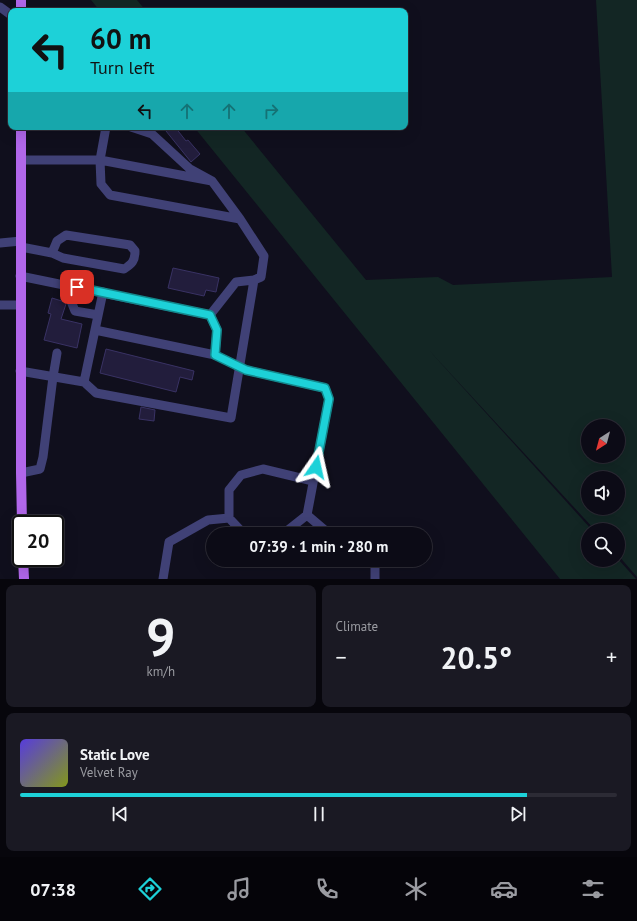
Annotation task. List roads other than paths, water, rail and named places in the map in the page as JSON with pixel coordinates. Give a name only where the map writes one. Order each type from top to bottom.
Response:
[{"type":"main road","points":[[21,130],[20,371],[22,515]]},
{"type":"main road","points":[[23,567],[24,579]]},
{"type":"lane","points":[[105,130],[100,160],[101,184],[110,195],[240,219]]},
{"type":"lane","points":[[140,130],[152,134],[190,169],[212,181],[240,219],[264,256],[261,277],[254,280],[236,282],[210,315]]},
{"type":"lane","points":[[21,160],[100,160],[212,181]]},
{"type":"lane","points":[[0,243],[21,244],[64,258],[124,268],[131,265],[135,258],[136,251],[130,245],[66,235],[57,241],[52,253]]},
{"type":"lane","points":[[20,276],[210,315]]},
{"type":"lane","points":[[20,371],[84,382],[96,393],[230,418],[254,280]]},
{"type":"lane","points":[[64,284],[75,311],[98,315]]},
{"type":"lane","points":[[84,382],[103,292]]},
{"type":"lane","points":[[0,305],[20,305]]},
{"type":"lane","points":[[210,315],[217,330],[215,355]]},
{"type":"lane","points":[[95,330],[215,355],[246,370],[325,388],[329,399],[307,515],[292,527]]},
{"type":"lane","points":[[21,473],[40,469],[43,457],[57,353]]},
{"type":"lane","points":[[237,527],[228,518],[229,490],[242,475],[263,468],[314,481]]},
{"type":"lane","points":[[307,515],[321,527]]},
{"type":"lane","points":[[162,579],[169,542],[208,520],[228,518]]},
{"type":"lane","points":[[375,567],[375,579]]}]
